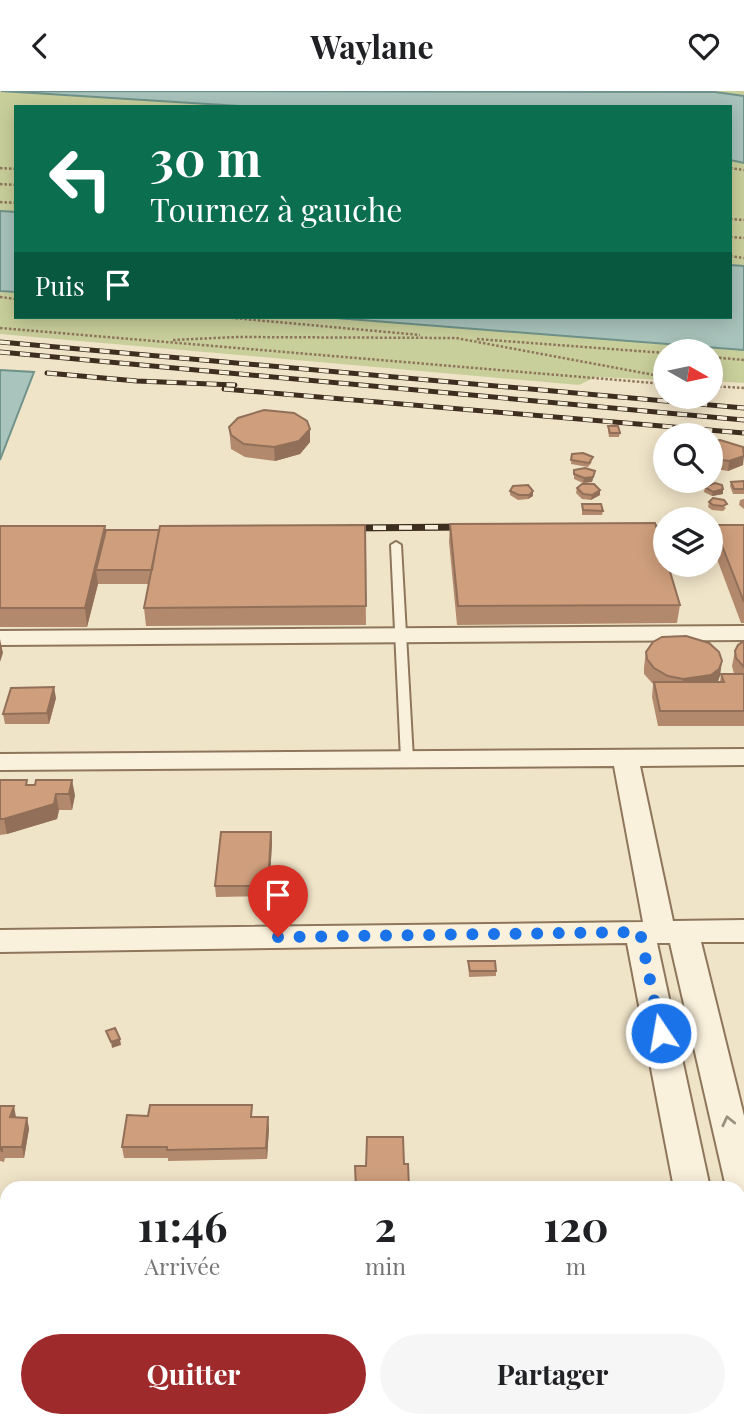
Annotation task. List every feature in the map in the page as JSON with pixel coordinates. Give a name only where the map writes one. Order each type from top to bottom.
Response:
[{"type":"street","points":[[0,638],[744,632]]},
{"type":"street","points":[[625,757],[661,932],[691,1181]]},
{"type":"street","points":[[0,762],[744,757]]},
{"type":"street","points":[[0,941],[744,931]]},
{"type":"street","points":[[661,932],[742,1181]]},
{"type":"lane","points":[[396,545],[407,759]]},
{"type":"path","points":[[0,168],[14,169]]},
{"type":"path","points":[[9,169],[14,173]]},
{"type":"path","points":[[244,319],[653,352]]},
{"type":"path","points":[[0,328],[653,383]]},
{"type":"path","points":[[156,341],[237,337],[456,338],[653,375]]},
{"type":"path","points":[[723,358],[744,360]]},
{"type":"path","points":[[723,387],[744,388]]},
{"type":"green space","points":[[0,91],[744,91],[744,310],[732,309],[732,105],[14,105],[14,253],[0,251]]},
{"type":"green space","points":[[0,291],[14,292],[14,319],[349,319],[653,343],[653,379],[596,377],[579,385],[0,334]]},
{"type":"green space","points":[[723,348],[744,350],[744,383],[723,382]]},
{"type":"water","points":[[1,91],[715,92],[744,96],[744,163],[732,160],[732,105],[223,105]]},
{"type":"water","points":[[0,211],[14,212],[14,292],[0,291]]},
{"type":"water","points":[[732,265],[744,266],[744,350],[723,348],[723,339],[653,339],[653,343],[349,319],[732,319]]},
{"type":"water","points":[[0,370],[34,372],[0,460]]},
{"type":"building","points":[[264,410],[294,413],[307,421],[310,429],[299,441],[274,447],[244,444],[231,435],[229,427],[238,418]]},
{"type":"building","points":[[608,426],[618,426],[620,433],[610,433]]},
{"type":"building","points":[[723,441],[743,447],[744,456],[723,460]]},
{"type":"building","points":[[583,453],[593,457],[589,463],[571,460],[572,454]]},
{"type":"building","points":[[585,468],[595,471],[593,477],[584,478],[574,474],[574,470]]},
{"type":"building","points":[[744,481],[744,489],[734,489],[731,482]]},
{"type":"building","points":[[582,484],[594,484],[600,490],[592,495],[583,494],[577,488]]},
{"type":"building","points":[[528,485],[533,491],[529,495],[510,491],[513,486]]},
{"type":"building","points":[[713,498],[724,500],[727,504],[713,505],[709,502]]},
{"type":"building","points":[[582,504],[601,504],[603,511],[583,510]]},
{"type":"building","points":[[653,523],[653,577],[672,577],[680,605],[458,606],[450,524]]},
{"type":"building","points":[[365,525],[366,606],[144,608],[160,526]]},
{"type":"building","points":[[723,525],[744,525],[744,602],[723,548]]},
{"type":"building","points":[[0,526],[105,526],[85,608],[0,608]]},
{"type":"building","points":[[106,530],[159,530],[152,570],[96,570]]},
{"type":"building","points":[[686,636],[709,643],[719,652],[722,661],[719,669],[711,675],[683,679],[668,676],[654,668],[647,659],[646,652],[653,642],[662,637]]},
{"type":"building","points":[[744,641],[744,667],[736,658],[735,651]]},
{"type":"building","points":[[721,674],[744,674],[744,711],[660,711],[654,682],[724,682]]},
{"type":"building","points":[[54,687],[47,713],[3,714],[11,688]]},
{"type":"building","points":[[0,780],[27,780],[26,785],[35,785],[36,780],[72,780],[69,794],[56,794],[54,804],[0,819]]},
{"type":"building","points":[[221,832],[271,832],[268,886],[215,886]]},
{"type":"building","points":[[468,961],[495,961],[496,971],[470,971]]},
{"type":"building","points":[[115,1028],[120,1039],[111,1042],[106,1031]]},
{"type":"building","points":[[150,1105],[252,1105],[251,1117],[268,1117],[266,1148],[167,1150],[167,1147],[122,1147],[127,1115],[148,1116]]},
{"type":"building","points":[[0,1106],[14,1106],[10,1117],[27,1118],[22,1147],[2,1147],[2,1151],[0,1150]]},
{"type":"building","points":[[367,1137],[403,1137],[404,1164],[408,1164],[409,1181],[356,1181],[355,1166],[366,1166]]},
{"type":"railway","points":[[0,342],[744,408]]},
{"type":"railway","points":[[0,352],[744,420]]},
{"type":"railway","points":[[47,373],[137,381],[235,385]]},
{"type":"railway","points":[[224,389],[744,433]]},
{"type":"railway","points":[[347,528],[469,527]]},
{"type":"railway","points":[[637,527],[653,528]]},
{"type":"railway","points":[[723,532],[744,532]]},
{"type":"route","points":[[278,937],[640,932],[661,1033]]}]
